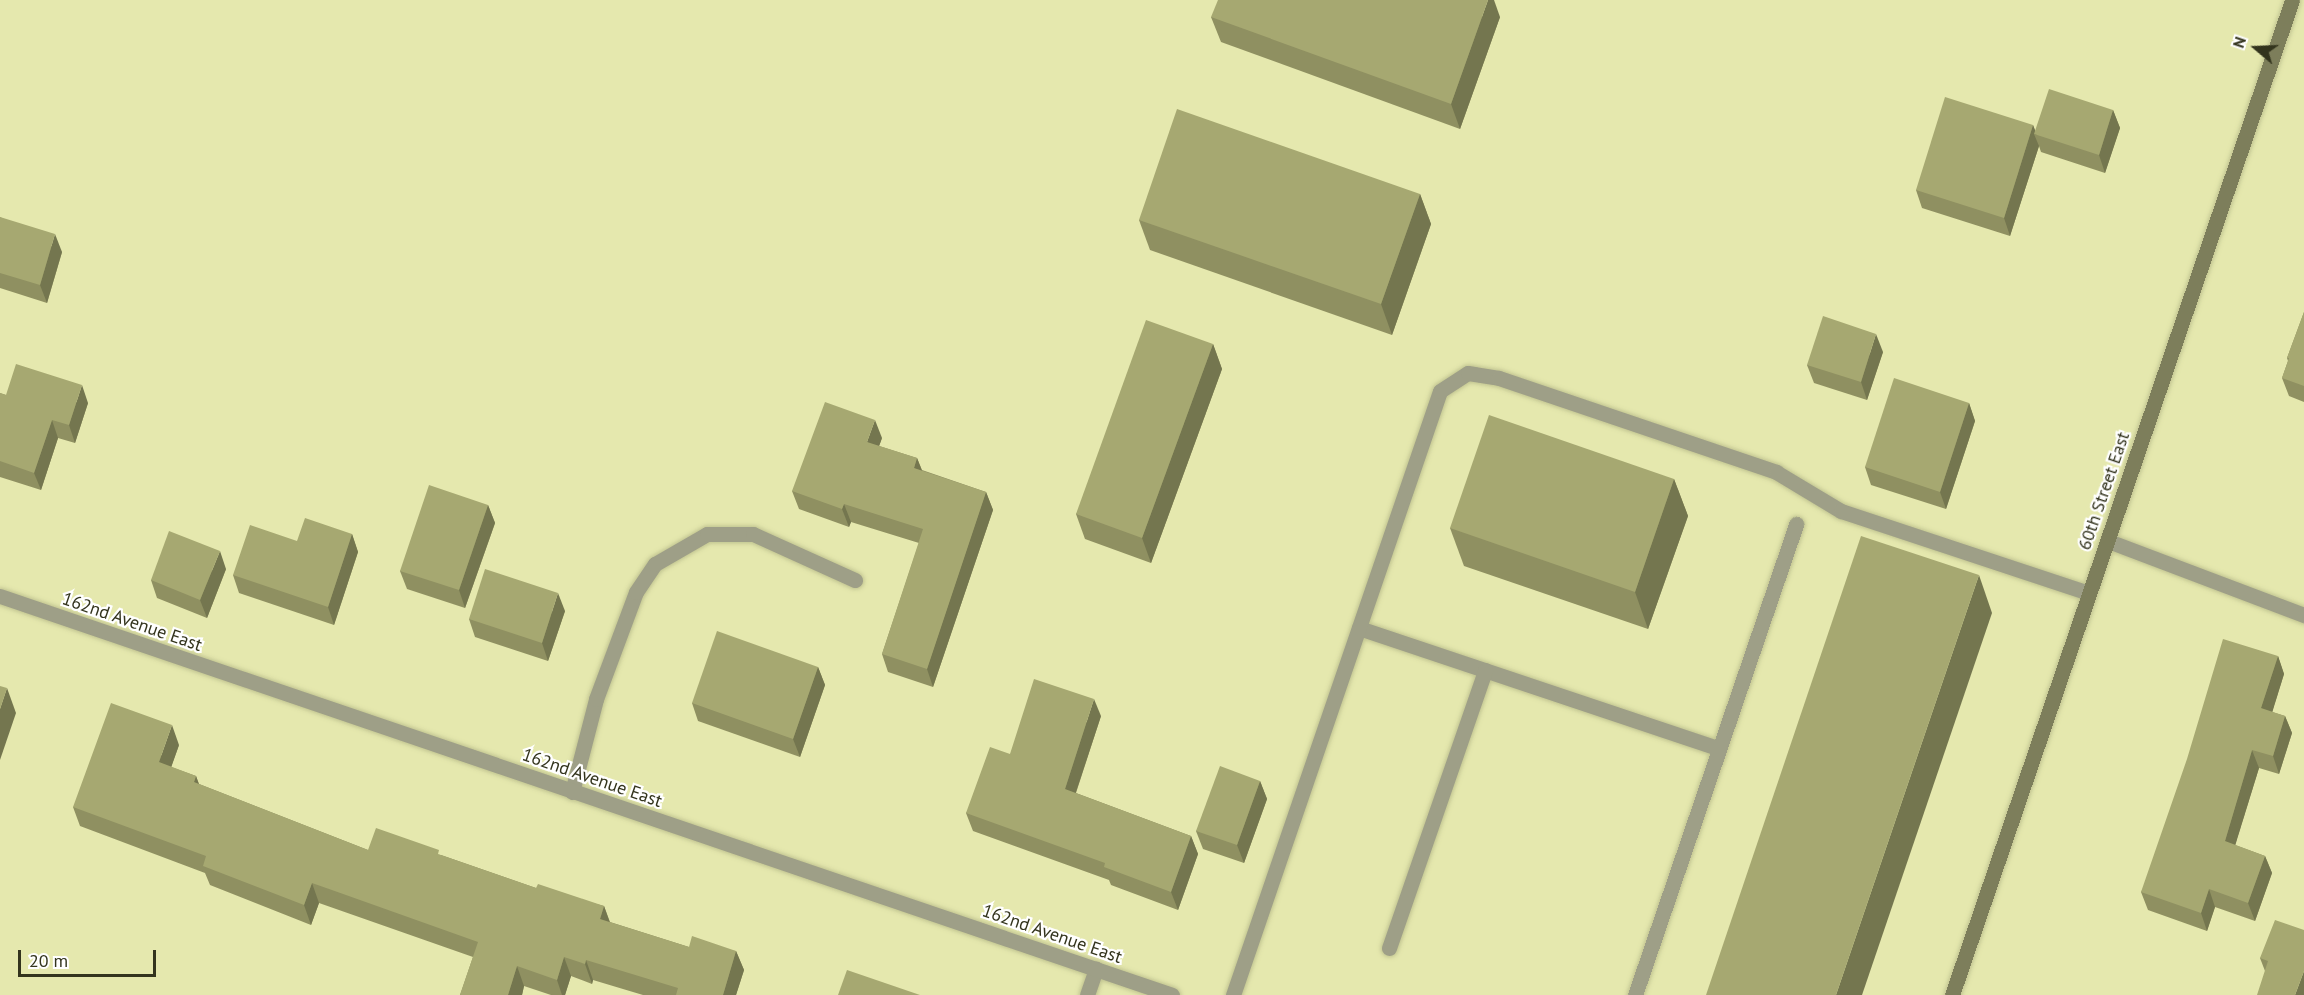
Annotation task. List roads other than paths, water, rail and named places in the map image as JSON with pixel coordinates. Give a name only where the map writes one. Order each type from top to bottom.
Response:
[{"type":"street","name":"60th Street East","points":[[1952,995],[2292,0]]},
{"type":"street","points":[[1233,995],[1440,392],[1468,373],[1499,378],[1776,472],[1841,511],[2090,593]]},
{"type":"street","points":[[1635,995],[1796,524]]},
{"type":"street","points":[[572,792],[596,699],[636,592],[655,564],[707,534],[753,534],[855,580]]},
{"type":"street","points":[[2108,541],[2304,615]]},
{"type":"street","name":"162nd Avenue East","points":[[0,596],[1172,995]]},
{"type":"street","points":[[1359,628],[1718,748]]},
{"type":"street","points":[[1389,948],[1485,670]]},
{"type":"street","points":[[1087,995],[1096,969]]}]
